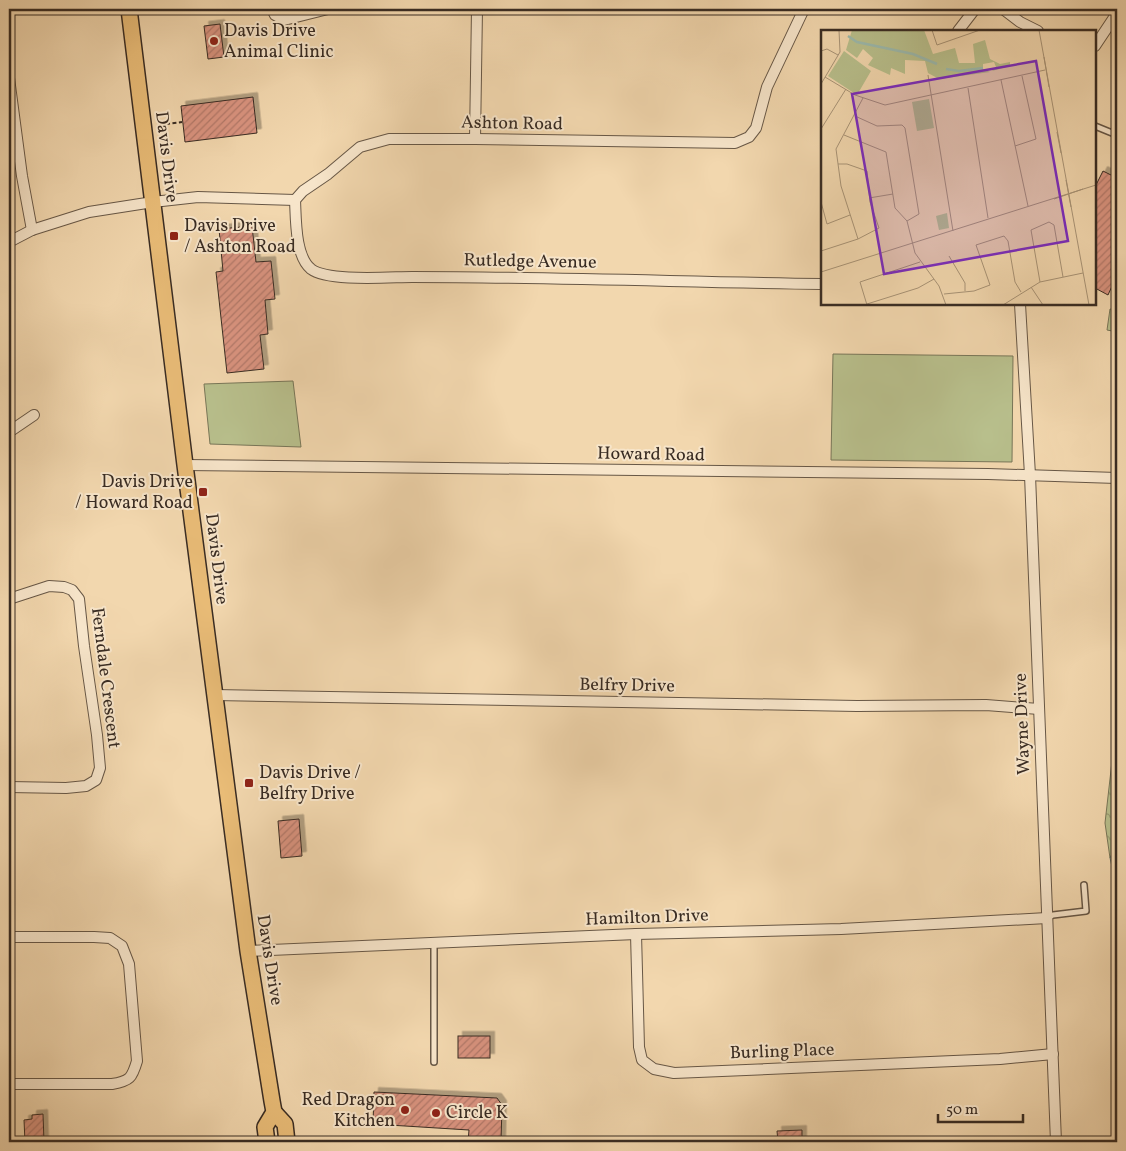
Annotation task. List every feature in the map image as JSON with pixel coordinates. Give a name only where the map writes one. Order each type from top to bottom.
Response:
[{"type":"main road","name":"Davis Drive","points":[[129,9],[185,465],[248,951],[274,1112],[285,1124],[287,1142]]},
{"type":"main road","name":"Davis Drive","points":[[267,1142],[265,1127],[274,1112]]},
{"type":"street","points":[[272,9],[275,15],[284,20],[328,9]]},
{"type":"street","points":[[475,139],[477,9]]},
{"type":"street","name":"Ashton Road","points":[[296,200],[303,191],[328,174],[360,147],[389,139],[735,143],[749,137],[756,128],[767,87],[804,9]]},
{"type":"street","points":[[959,30],[975,9]]},
{"type":"street","points":[[1003,9],[1020,22],[1036,30]]},
{"type":"street","points":[[1096,44],[1117,13]]},
{"type":"street","points":[[9,78],[22,176],[32,230]]},
{"type":"street","points":[[9,242],[32,230],[89,212],[154,202],[198,197],[296,200]]},
{"type":"street","name":"Rutledge Avenue","points":[[296,200],[297,235],[303,259],[312,269],[326,275],[365,278],[521,277],[821,284]]},
{"type":"street","name":"Wayne Drive","points":[[1020,305],[1030,475],[1056,1142]]},
{"type":"street","points":[[9,432],[34,415]]},
{"type":"street","name":"Howard Road","points":[[185,465],[1030,475],[1117,478]]},
{"type":"street","name":"Ferndale Crescent","points":[[9,600],[49,586],[64,587],[72,590],[79,599],[84,646],[98,735],[100,768],[96,780],[86,786],[9,787]]},
{"type":"street","name":"Belfry Drive","points":[[215,695],[847,706],[986,705],[1039,709]]},
{"type":"street","name":"Hamilton Drive","points":[[248,951],[636,934],[840,929],[1047,918]]},
{"type":"street","name":"Burling Place","points":[[636,934],[639,1047],[642,1060],[654,1069],[674,1073],[1000,1059],[1053,1054]]},
{"type":"street","points":[[9,937],[70,936],[110,938],[122,946],[129,964],[137,1061],[133,1074],[126,1081],[112,1084],[9,1084]]},
{"type":"lane","points":[[1096,126],[1117,135]]},
{"type":"lane","points":[[1047,918],[1054,915],[1086,911],[1084,885]]},
{"type":"lane","points":[[434,943],[434,1062]]},
{"type":"path","points":[[166,124],[182,122]]},
{"type":"green space","points":[[1110,309],[1117,310],[1117,332],[1107,330]]},
{"type":"green space","points":[[833,354],[1013,356],[1012,462],[831,460]]},
{"type":"green space","points":[[293,381],[301,447],[210,444],[204,384]]},
{"type":"green space","points":[[1117,657],[1117,845],[1110,858],[1105,823],[1115,735]]},
{"type":"shaded area","points":[[1117,845],[1117,877],[1113,871],[1110,858]]},
{"type":"building","name":"Davis Drive Animal Clinic","points":[[220,24],[224,57],[208,59],[204,26]]},
{"type":"building","points":[[253,97],[257,133],[185,142],[181,106]]},
{"type":"building","points":[[1103,171],[1117,178],[1117,275],[1108,295],[1096,289],[1096,185]]},
{"type":"building","points":[[252,226],[256,262],[271,261],[275,299],[265,300],[268,334],[260,335],[264,369],[227,373],[216,272],[223,271],[219,229]]},
{"type":"building","points":[[299,819],[302,856],[281,858],[278,821]]},
{"type":"building","points":[[458,1036],[490,1036],[490,1058],[458,1058]]},
{"type":"building","points":[[374,1092],[497,1098],[502,1105],[501,1142],[468,1142],[469,1130],[373,1124]]},
{"type":"building","points":[[43,1114],[44,1141],[25,1142],[24,1120],[32,1119],[32,1115]]},
{"type":"building","points":[[802,1130],[802,1142],[778,1142],[777,1131]]},
{"type":"place","name":"Davis Drive Animal Clinic","points":[[214,41]]},
{"type":"place","name":"Davis Drive / Ashton Road","points":[[174,236]]},
{"type":"place","name":"Davis Drive / Howard Road","points":[[203,492]]},
{"type":"place","name":"Davis Drive / Belfry Drive","points":[[249,783]]},
{"type":"place","name":"Red Dragon Kitchen","points":[[405,1110]]},
{"type":"place","name":"Circle K","points":[[436,1113]]}]
